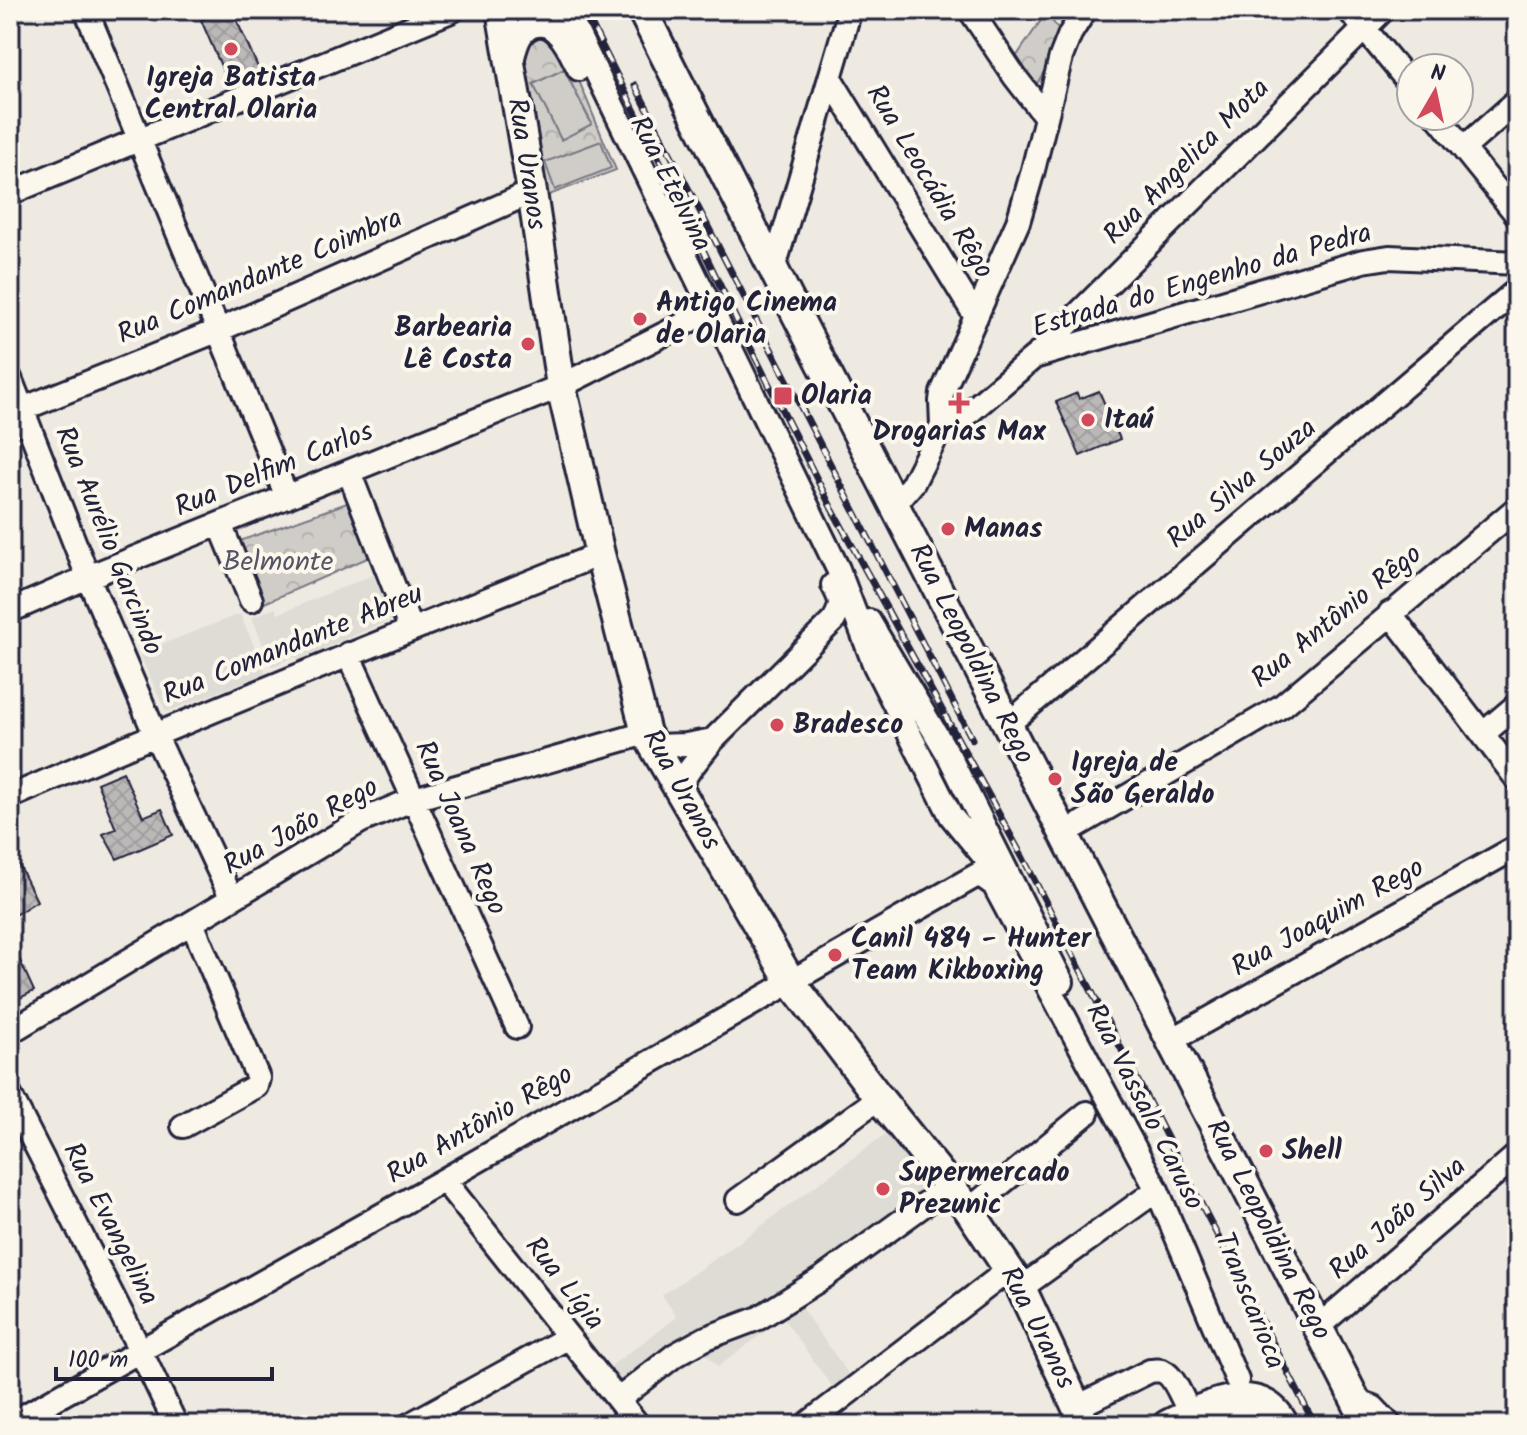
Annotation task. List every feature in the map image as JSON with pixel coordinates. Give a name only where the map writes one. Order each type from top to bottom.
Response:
[{"type":"main road","name":"Rua Uranos","points":[[501,10],[561,386],[600,554],[650,740],[791,982],[969,1210],[1016,1279],[1081,1416]]},
{"type":"main road","name":"Rua Leopoldina Rego","points":[[642,10],[773,271],[903,492],[1007,725],[1362,1413]]},
{"type":"main road","points":[[1191,1414],[1235,1399],[1259,1417],[1275,1410],[1284,1425]]},
{"type":"street","points":[[86,10],[287,497]]},
{"type":"street","points":[[10,193],[453,10]]},
{"type":"street","name":"Transcarioca","points":[[566,10],[842,580],[875,666],[951,816],[1021,901],[1166,1180],[1259,1417]]},
{"type":"street","points":[[773,271],[850,10]]},
{"type":"street","points":[[970,10],[1046,117]]},
{"type":"street","points":[[903,492],[942,426],[942,393],[1018,222],[1061,57],[1070,34],[1085,10]]},
{"type":"street","points":[[1349,10],[1395,66]]},
{"type":"street","name":"Rua Angelica Mota","points":[[1034,357],[1383,10]]},
{"type":"street","name":"Rua Etelvina","points":[[510,67],[517,42],[532,25],[552,27],[562,37],[839,597],[841,607],[834,620],[713,740]]},
{"type":"street","name":"Rua Leocádia Rêgo","points":[[830,78],[976,317]]},
{"type":"street","points":[[1464,148],[1517,101]]},
{"type":"street","points":[[1450,132],[1517,215]]},
{"type":"street","name":"Rua Comandante Coimbra","points":[[16,412],[219,330],[532,192]]},
{"type":"street","name":"Estrada do Engenho da Pedra","points":[[942,426],[965,416],[1034,357],[1363,261],[1389,257],[1517,263]]},
{"type":"street","name":"Rua Silva Souza","points":[[1007,725],[1517,290]]},
{"type":"street","name":"Rua Delfim Carlos","points":[[10,611],[561,386],[702,315]]},
{"type":"street","name":"Rua Aurélio Garcindo","points":[[10,378],[16,412],[155,734],[232,899]]},
{"type":"street","points":[[349,472],[411,630]]},
{"type":"street","name":"Rua Antônio Rêgo","points":[[1063,834],[1282,706],[1517,508]]},
{"type":"street","points":[[220,524],[251,600]]},
{"type":"street","name":"Rua Comandante Abreu","points":[[10,797],[348,654],[600,554]]},
{"type":"street","points":[[1390,613],[1517,779]]},
{"type":"street","name":"Rua Joana Rego","points":[[348,654],[517,1027]]},
{"type":"street","points":[[1484,733],[1517,705]]},
{"type":"street","name":"Rua João Rego","points":[[10,1032],[361,821],[414,799],[650,740],[686,745],[713,740]]},
{"type":"street","points":[[677,789],[713,740]]},
{"type":"street","name":"Rua Joaquim Rego","points":[[1170,1041],[1516,842]]},
{"type":"street","name":"Rua Antônio Rêgo","points":[[15,1418],[141,1352],[979,874]]},
{"type":"street","name":"Rua Vassalo Caruso","points":[[979,874],[994,885],[1157,1190],[1237,1380]]},
{"type":"street","points":[[183,1126],[258,1083],[192,923]]},
{"type":"street","name":"Rua Evangelina","points":[[10,1095],[176,1425]]},
{"type":"street","points":[[738,1200],[879,1098]]},
{"type":"street","points":[[969,1210],[1087,1113]]},
{"type":"street","name":"Rua João Silva","points":[[1318,1327],[1517,1155]]},
{"type":"street","name":"Rua Lígia","points":[[444,1180],[638,1425]]},
{"type":"street","points":[[619,1399],[675,1355],[706,1338],[759,1318],[824,1277],[950,1186]]},
{"type":"street","points":[[806,1425],[1016,1279],[1157,1190]]},
{"type":"street","points":[[409,1425],[567,1338]]},
{"type":"street","points":[[1081,1416],[1150,1371],[1159,1370],[1171,1376],[1191,1414]]},
{"type":"street","points":[[1362,1413],[1373,1407],[1390,1425]]},
{"type":"shaded area","points":[[373,575],[392,619],[299,659],[293,657],[272,667],[252,617],[275,608],[278,614]]},
{"type":"shaded area","points":[[240,614],[266,673],[166,712],[139,653]]},
{"type":"shaded area","name":"Supermercado Prezunic","points":[[887,1133],[938,1198],[799,1305],[850,1376],[833,1388],[783,1318],[718,1367],[704,1352],[633,1404],[607,1369],[677,1317],[662,1295]]},
{"type":"green space","points":[[1046,13],[1064,36],[1034,89],[1012,63]]},
{"type":"green space","points":[[546,34],[570,59],[616,170],[544,197],[522,62],[525,45]],"holes":[[[564,69],[592,124],[561,140],[533,84]],[[601,141],[611,168],[555,190],[545,162]]]},
{"type":"green space","points":[[564,69],[592,125],[561,140],[533,84]]},
{"type":"green space","points":[[601,141],[612,169],[555,190],[544,162]]},
{"type":"green space","name":"Belmonte","points":[[347,503],[372,556],[258,606],[234,543]]},
{"type":"building","name":"Igreja Batista Central Olaria","points":[[224,10],[232,10],[261,74],[230,87],[201,20]]},
{"type":"building","name":"Itaú","points":[[1099,391],[1120,439],[1080,456],[1056,402],[1077,393],[1079,399]]},
{"type":"building","points":[[123,772],[143,817],[162,809],[173,835],[117,859],[103,834],[116,829],[97,783]]},
{"type":"building","points":[[19,865],[37,901],[10,918],[10,871]]},
{"type":"building","points":[[10,939],[34,991],[10,1003]]},
{"type":"railway","points":[[584,10],[831,507],[1023,858],[1315,1425]]},
{"type":"railway","points":[[635,85],[972,739]]},
{"type":"place","name":"Igreja Batista Central Olaria","points":[[231,49]]},
{"type":"place","name":"Antigo Cinema de Olaria","points":[[640,319]]},
{"type":"place","name":"Barbearia Lê Costa","points":[[528,344]]},
{"type":"place","name":"Olaria","points":[[783,396]]},
{"type":"place","name":"Drogarias Max","points":[[959,403]]},
{"type":"place","name":"Itaú","points":[[1088,420]]},
{"type":"place","name":"Manas","points":[[948,529]]},
{"type":"place","name":"Bradesco","points":[[777,725]]},
{"type":"place","name":"Igreja de São Geraldo","points":[[1055,779]]},
{"type":"place","name":"Canil 484 - Hunter Team Kikboxing","points":[[835,955]]},
{"type":"place","name":"Shell","points":[[1266,1151]]},
{"type":"place","name":"Supermercado Prezunic","points":[[883,1189]]}]
